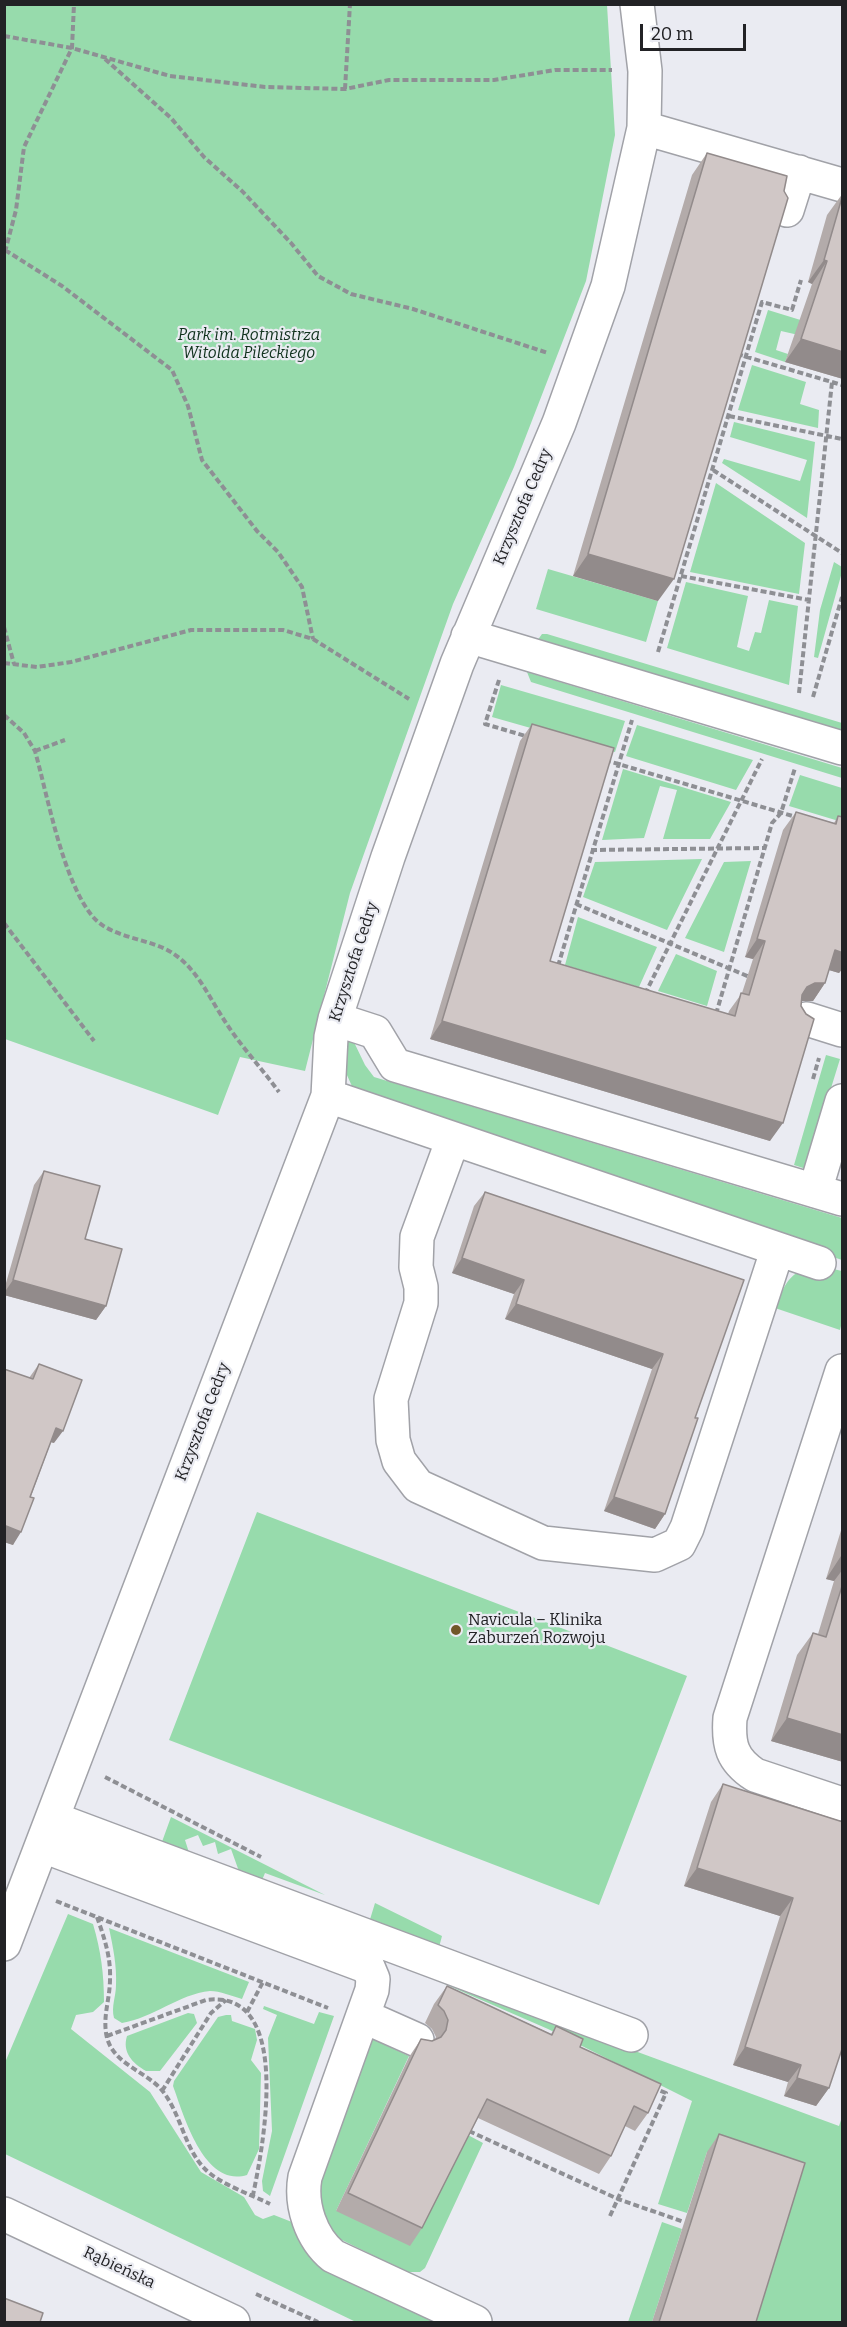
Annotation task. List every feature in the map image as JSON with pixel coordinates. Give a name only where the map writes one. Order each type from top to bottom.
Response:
[{"type":"street","name":"Krzysztofa Cedry","points":[[4,1944],[328,1096],[331,1037],[335,1019],[388,857],[468,636],[529,495],[608,286],[644,128],[645,71],[637,4]]},
{"type":"street","points":[[644,128],[843,185]]},
{"type":"street","points":[[787,210],[799,172]]},
{"type":"street","points":[[468,636],[843,748]]},
{"type":"street","points":[[335,1019],[375,1032],[395,1065],[829,1195],[843,1101]]},
{"type":"street","points":[[807,1019],[843,1030]]},
{"type":"street","points":[[328,1096],[777,1251],[819,1263]]},
{"type":"street","points":[[453,1139],[417,1237],[416,1267],[421,1287],[421,1303],[392,1399],[393,1440],[399,1461],[418,1486],[543,1543],[655,1555],[679,1544],[687,1528],[777,1251]]},
{"type":"street","points":[[843,1371],[730,1718],[729,1730],[732,1753],[744,1767],[755,1775],[843,1804]]},
{"type":"street","points":[[48,1832],[368,1967],[373,1978],[372,1990],[305,2177],[302,2191],[312,2226],[321,2247],[333,2256],[475,2322]]},
{"type":"street","points":[[48,1832],[631,2036]]},
{"type":"street","points":[[362,2018],[417,2040]]},
{"type":"street","name":"Rąbieńska","points":[[4,2214],[233,2322]]},
{"type":"path","points":[[74,4],[72,48],[24,147],[16,210],[5,251],[62,286],[172,370],[188,406],[202,460],[257,531],[278,552],[302,587],[313,639]]},
{"type":"path","points":[[345,90],[350,4]]},
{"type":"path","points":[[4,36],[72,48],[170,76],[265,87],[345,90],[389,80],[494,80],[555,70],[645,71]]},
{"type":"path","points":[[102,57],[171,118],[204,157],[242,191],[291,243],[318,276],[351,294],[413,309],[580,363]]},
{"type":"path","points":[[658,652],[762,302],[792,310],[801,280]]},
{"type":"path","points":[[736,353],[843,385]]},
{"type":"path","points":[[799,693],[832,382]]},
{"type":"path","points":[[729,416],[843,439]]},
{"type":"path","points":[[713,470],[843,553]]},
{"type":"path","points":[[681,576],[809,600]]},
{"type":"path","points":[[813,697],[843,597]]},
{"type":"path","points":[[4,627],[14,664]]},
{"type":"path","points":[[4,663],[37,667],[90,659],[191,630],[265,628],[300,633],[313,639],[438,718]]},
{"type":"path","points":[[500,676],[485,724],[541,740]]},
{"type":"path","points":[[4,715],[24,733],[35,751],[70,874],[95,920],[173,953],[190,969],[279,1092]]},
{"type":"path","points":[[556,972],[633,717]]},
{"type":"path","points":[[35,751],[65,740]]},
{"type":"path","points":[[596,757],[802,819]]},
{"type":"path","points":[[654,1000],[644,998],[762,758]]},
{"type":"path","points":[[715,1018],[772,823],[781,813],[795,768]]},
{"type":"path","points":[[591,850],[764,848]]},
{"type":"path","points":[[576,904],[758,980]]},
{"type":"path","points":[[4,923],[94,1041]]},
{"type":"path","points":[[98,1774],[120,1785]]},
{"type":"path","points":[[52,1900],[362,2018]]},
{"type":"path","points":[[97,1917],[107,1945],[110,1980],[104,2020],[107,2036],[119,2057],[162,2091],[195,2155],[206,2171],[312,2226]]},
{"type":"path","points":[[248,2012],[263,1982]]},
{"type":"path","points":[[107,2036],[206,2000],[220,1998],[248,2012],[257,2026],[265,2062],[265,2119],[253,2195]]},
{"type":"path","points":[[162,2091],[211,2013],[226,2000]]},
{"type":"path","points":[[610,2216],[666,2093],[655,2088]]},
{"type":"path","points":[[468,2131],[618,2199],[684,2222]]},
{"type":"green space","name":"Park im. Rotmistrza Witolda Pileckiego","points":[[5,5],[607,5],[615,135],[586,281],[514,467],[453,604],[350,893],[305,1071],[240,1057],[218,1115],[5,1039]]},
{"type":"green space","points":[[768,310],[807,322],[803,336],[781,331],[776,350],[788,354],[785,362],[755,352]]},
{"type":"green space","points":[[752,365],[806,382],[800,404],[819,410],[818,428],[738,410]]},
{"type":"green space","points":[[734,422],[815,442],[807,518],[722,463],[724,459],[800,481],[807,460],[730,437]]},
{"type":"green space","points":[[716,483],[805,543],[799,594],[690,572]]},
{"type":"green space","points":[[834,562],[842,567],[842,572],[818,658],[814,657],[820,610]]},
{"type":"green space","points":[[548,569],[658,601],[646,642],[536,609]]},
{"type":"green space","points":[[686,582],[748,596],[737,647],[749,651],[755,632],[761,633],[769,600],[798,606],[789,685],[667,648]]},
{"type":"green space","points":[[542,634],[842,723],[842,732],[537,641]]},
{"type":"green space","points":[[527,672],[842,768],[842,778],[531,682]]},
{"type":"green space","points":[[501,685],[625,721],[615,752],[492,717]]},
{"type":"green space","points":[[637,725],[753,760],[736,790],[626,756]]},
{"type":"green space","points":[[623,769],[731,802],[710,839],[663,839],[677,790],[660,786],[644,838],[602,840]]},
{"type":"green space","points":[[800,775],[842,788],[842,822],[789,806]]},
{"type":"green space","points":[[702,859],[667,930],[583,897],[595,862]]},
{"type":"green space","points":[[751,861],[724,952],[685,938],[724,862]]},
{"type":"green space","points":[[578,917],[657,947],[639,987],[565,965]]},
{"type":"green space","points":[[676,954],[717,971],[707,1006],[658,991]]},
{"type":"green space","points":[[351,1036],[365,1065],[374,1077],[842,1218],[842,1260],[355,1093],[342,1064],[343,1038]]},
{"type":"green space","points":[[826,1055],[840,1059],[806,1169],[794,1165]]},
{"type":"green space","points":[[820,1266],[842,1271],[840,1330],[775,1308],[790,1278],[802,1270]]},
{"type":"green space","points":[[257,1512],[687,1676],[599,1905],[169,1740]]},
{"type":"green space","points":[[171,1817],[325,1895],[265,1873],[260,1885],[241,1877],[231,1849],[218,1854],[215,1842],[203,1846],[198,1835],[185,1840],[193,1865],[159,1850]]},
{"type":"green space","points":[[375,1903],[442,1936],[438,1951],[368,1926]]},
{"type":"green space","points":[[68,1914],[93,1924],[100,1953],[104,1992],[104,2002],[93,2012],[76,2015],[71,2029],[150,2092],[201,2172],[244,2197],[255,2215],[263,2219],[274,2215],[297,2224],[449,2322],[356,2322],[5,2154],[4,2065]]},
{"type":"green space","points":[[109,1928],[249,1982],[242,1999],[214,1991],[199,1993],[122,2023],[114,2018],[113,2014],[116,1971]]},
{"type":"green space","points":[[401,1965],[839,2126],[842,2117],[842,2322],[749,2322],[707,2152],[687,2213],[658,2204],[692,2101],[548,2029]]},
{"type":"green space","points":[[264,2006],[314,2024],[319,2012],[334,2016],[270,2196],[263,2191],[262,2181],[272,2131],[268,2038],[277,2015],[263,2009]]},
{"type":"green space","points":[[188,2013],[194,2014],[197,2023],[160,2071],[146,2071],[129,2057],[126,2047],[127,2036]]},
{"type":"green space","points":[[231,2015],[232,2021],[255,2029],[257,2040],[251,2060],[261,2073],[259,2149],[247,2175],[232,2176],[219,2171],[208,2160],[190,2131],[173,2086],[174,2081],[218,2017]]},
{"type":"green space","points":[[370,2038],[409,2056],[336,2211],[466,2134],[483,2143],[425,2268],[420,2272],[406,2272],[334,2236],[318,2198],[319,2185]]},
{"type":"green space","points":[[662,2222],[682,2229],[652,2322],[628,2322]]},
{"type":"building","points":[[707,153],[787,176],[784,191],[788,198],[674,579],[588,554]]},
{"type":"building","points":[[843,194],[843,352],[801,339],[827,261],[824,260]]},
{"type":"building","points":[[532,724],[614,748],[550,961],[735,1016],[741,993],[749,995],[765,941],[757,939],[796,812],[836,824],[838,816],[843,817],[843,953],[835,950],[825,983],[815,983],[807,987],[802,995],[801,1006],[806,1014],[814,1019],[783,1123],[442,1021]]},
{"type":"building","points":[[44,1171],[100,1186],[85,1239],[122,1249],[106,1306],[13,1280]]},
{"type":"building","points":[[485,1192],[744,1280],[695,1418],[698,1418],[665,1514],[614,1497],[663,1354],[516,1304],[524,1280],[462,1258]]},
{"type":"building","points":[[39,1364],[82,1380],[63,1431],[56,1428],[30,1497],[34,1498],[21,1532],[6,1526],[4,1530],[4,1369],[33,1379]]},
{"type":"building","points":[[843,1583],[843,1735],[787,1718],[813,1633],[826,1637]]},
{"type":"building","points":[[723,1784],[843,1822],[843,2046],[829,2088],[797,2078],[801,2065],[745,2047],[793,1898],[697,1868]]},
{"type":"building","points":[[447,1986],[552,2035],[556,2026],[583,2039],[580,2047],[661,2084],[648,2113],[634,2106],[611,2156],[487,2099],[422,2228],[348,2193],[421,2039],[432,2041],[441,2037],[446,2030],[448,2020],[438,2005]]},
{"type":"building","points":[[719,2134],[805,2163],[756,2322],[659,2322]]},
{"type":"building","points":[[4,2298],[43,2313],[40,2322],[4,2322]]},
{"type":"place","name":"Navicula – Klinika Zaburzeń Rozwoju","points":[[456,1630]]}]
